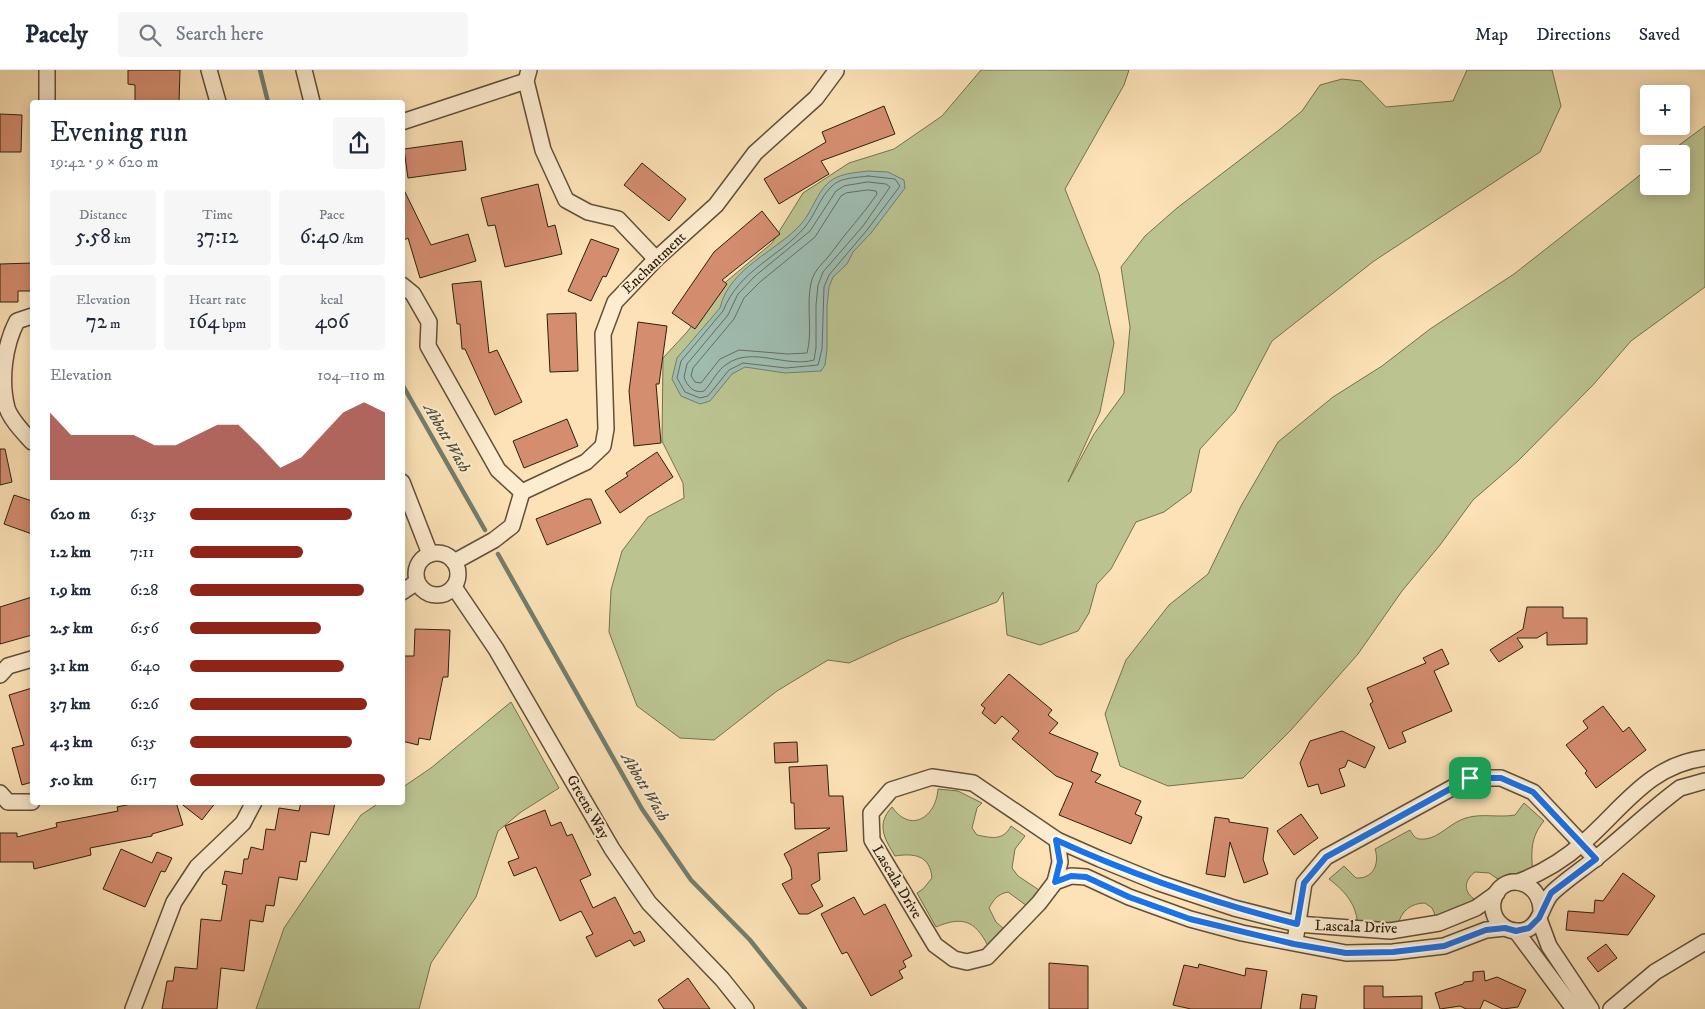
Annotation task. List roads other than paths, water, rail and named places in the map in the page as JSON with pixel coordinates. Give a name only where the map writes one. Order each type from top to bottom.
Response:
[{"type":"street","points":[[47,70],[47,100]]},
{"type":"street","points":[[209,70],[217,100]]},
{"type":"street","points":[[304,70],[312,100]]},
{"type":"street","name":"Enchantment","points":[[522,492],[586,462],[603,446],[606,429],[603,334],[615,302],[656,259],[716,205],[755,153],[816,98],[836,71]]},
{"type":"street","points":[[405,121],[528,76],[542,150],[566,200],[588,212],[618,219],[656,259]]},
{"type":"street","points":[[405,287],[413,294],[429,322],[428,346],[498,470],[522,492],[512,526],[494,540],[454,562]]},
{"type":"street","points":[[30,317],[17,321],[8,339],[2,385],[7,409],[30,439]]},
{"type":"street","points":[[405,490],[430,554]]},
{"type":"street","points":[[430,554],[443,554],[454,562],[458,575],[454,587],[443,595],[430,595],[424,592],[416,582],[416,568],[419,562],[430,554]]},
{"type":"street","points":[[405,590],[416,582]]},
{"type":"street","name":"Greens Way","points":[[454,587],[496,649],[612,849],[644,895],[722,979],[746,1009]]},
{"type":"street","points":[[0,675],[8,666],[30,660]]},
{"type":"street","points":[[1577,1009],[1571,1006],[1511,930],[1494,916],[1493,908],[1497,893],[1503,887],[1541,873],[1583,843],[1648,780],[1673,766],[1705,758]]},
{"type":"street","name":"Lascala Drive","points":[[1056,840],[1060,862],[1055,882],[1039,903],[987,957],[966,962],[954,959],[935,945],[872,840],[871,813],[891,790],[932,777],[973,783],[1056,840],[1159,884],[1234,908],[1297,924],[1390,931],[1439,923],[1476,908],[1497,893]]},
{"type":"street","name":"Lascala Drive","points":[[1294,944],[1304,883],[1326,857],[1470,778],[1501,778],[1533,792],[1596,859]]},
{"type":"street","points":[[1511,930],[1529,928],[1540,915],[1551,893],[1596,859],[1653,808],[1680,788],[1705,781]]},
{"type":"street","points":[[0,793],[8,802],[30,802]]},
{"type":"street","points":[[133,1009],[174,902],[198,867],[244,823],[253,805]]},
{"type":"street","name":"Lascala Drive","points":[[1055,882],[1071,876],[1086,877],[1129,897],[1190,919],[1294,944],[1346,953],[1393,952],[1444,946],[1486,930],[1511,930]]},
{"type":"street","points":[[1518,882],[1533,888],[1541,902],[1540,915],[1549,946],[1591,1009]]},
{"type":"street","points":[[1610,1009],[1655,972],[1705,942]]},
{"type":"water","points":[[868,171],[888,172],[904,180],[905,188],[871,233],[853,252],[847,264],[833,277],[829,287],[827,306],[825,365],[821,371],[785,373],[745,367],[732,374],[710,401],[700,404],[681,396],[672,379],[677,358],[720,308],[725,294],[733,282],[743,271],[801,224],[820,192],[828,183],[842,175]]},
{"type":"waterway","name":"Abbott Wash","points":[[260,70],[268,100]]},
{"type":"waterway","name":"Abbott Wash","points":[[405,389],[485,530]]},
{"type":"waterway","name":"Abbott Wash","points":[[498,554],[642,809],[691,880],[750,940],[805,1009]]}]
